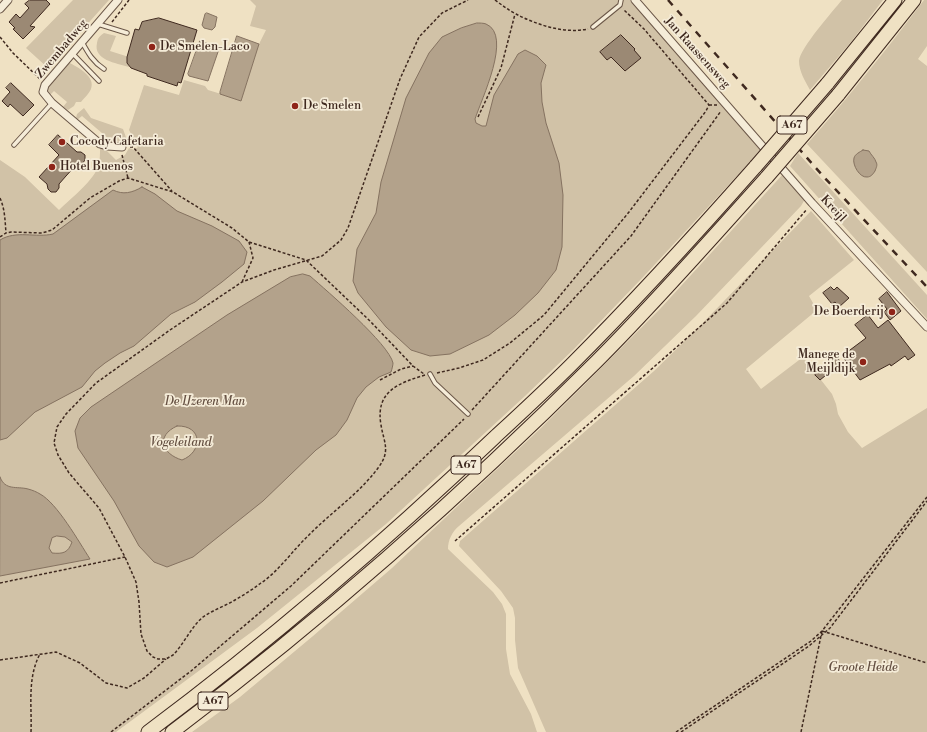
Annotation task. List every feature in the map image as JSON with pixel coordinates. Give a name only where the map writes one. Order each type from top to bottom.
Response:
[{"type":"highway","name":"A67","points":[[148,732],[209,686],[324,592],[434,495],[571,366],[666,268],[828,84],[895,0]]},
{"type":"highway","name":"A67","points":[[172,732],[224,694],[336,602],[469,483],[603,354],[678,276],[766,177],[838,95],[914,0]]},
{"type":"street","points":[[0,9],[8,0]]},
{"type":"street","name":"Zwembadweg","points":[[118,0],[45,85],[43,92],[52,103],[100,144],[122,147]]},
{"type":"street","name":"Jan Raassensweg","points":[[635,0],[726,103]]},
{"type":"street","name":"Kreijl","points":[[726,103],[812,203],[927,327]]},
{"type":"lane","points":[[593,27],[620,5],[621,0]]},
{"type":"lane","points":[[98,24],[127,33]]},
{"type":"lane","points":[[82,42],[89,56],[95,63],[104,69]]},
{"type":"lane","points":[[72,53],[99,82]]},
{"type":"lane","points":[[14,145],[52,103]]},
{"type":"lane","points":[[430,374],[435,383],[468,414]]},
{"type":"path","points":[[108,27],[130,0]]},
{"type":"path","points":[[166,659],[158,659],[153,657],[147,651],[141,634],[136,582],[125,557],[99,508],[69,473],[58,455],[54,443],[57,427],[66,414],[96,383],[170,330],[242,282],[274,270],[322,256],[342,240],[348,228],[400,79],[419,37],[442,13],[468,0]]},
{"type":"path","points":[[495,0],[515,14],[547,26],[577,31],[593,27]]},
{"type":"path","points":[[0,660],[56,652],[80,663],[106,683],[127,688],[144,678],[178,649],[203,618],[220,607],[236,600],[262,583],[284,562],[297,546],[373,474],[384,457],[386,450],[386,442],[381,425],[380,414],[381,406],[392,388],[404,381],[460,368],[483,360],[510,343],[544,315],[629,212],[709,105],[644,29],[620,5]]},
{"type":"path","points":[[478,118],[500,68],[515,14]]},
{"type":"path","points":[[0,37],[13,53],[45,85]]},
{"type":"path","points":[[111,732],[191,671],[291,586],[468,414],[630,236],[726,103]]},
{"type":"path","points":[[128,178],[123,163],[122,147],[133,147],[173,192]]},
{"type":"path","points":[[0,236],[6,233],[42,233],[52,230],[90,198],[119,181],[128,178],[173,192],[232,228],[248,242],[306,260],[370,321],[413,366],[425,375]]},
{"type":"path","points":[[0,198],[4,210],[6,233]]},
{"type":"path","points":[[455,541],[727,303],[812,203]]},
{"type":"path","points":[[242,282],[253,258],[248,242]]},
{"type":"path","points":[[380,380],[401,369],[413,366]]},
{"type":"path","points":[[676,732],[811,641],[822,631],[927,497]]},
{"type":"path","points":[[681,732],[809,646],[830,628],[927,501]]},
{"type":"path","points":[[0,583],[125,557]]},
{"type":"path","points":[[822,631],[927,663]]},
{"type":"path","points":[[801,732],[822,631]]},
{"type":"path","points":[[31,732],[30,697],[35,662],[40,654]]},
{"type":"green space","points":[[73,0],[109,0],[48,68],[26,48]]},
{"type":"green space","name":"De IJzeren Man","points":[[250,0],[631,0],[761,150],[645,275],[574,349],[525,396],[386,524],[257,628],[116,732],[0,732],[0,160],[25,177],[59,210],[88,182],[97,170],[100,158],[100,148],[104,148],[116,160],[125,155],[129,148],[134,150],[138,147],[129,130],[144,85],[179,95],[184,80],[205,86],[208,90],[241,100],[259,44],[266,30],[250,26],[256,6]]},
{"type":"green space","points":[[842,0],[883,0],[851,42],[810,90],[800,68],[799,61],[801,55],[818,30]]},
{"type":"green space","points":[[924,0],[927,0],[927,46],[918,59],[927,66],[927,272],[807,144],[867,74]]},
{"type":"green space","points":[[104,33],[116,36],[110,51],[132,58],[129,67],[107,60],[98,53],[97,41]]},
{"type":"green space","points":[[68,62],[85,72],[92,84],[90,91],[81,102],[76,102],[74,106],[68,110],[63,107],[67,102],[54,91],[50,95],[47,88]]},
{"type":"green space","points":[[84,108],[91,118],[123,129],[128,143],[127,145],[107,142],[109,139],[82,116],[77,120],[77,114]]},
{"type":"green space","points":[[798,153],[927,295],[927,319],[790,166]]},
{"type":"green space","points":[[784,173],[805,199],[801,206],[696,316],[634,376],[459,526],[451,536],[448,549],[493,592],[502,604],[506,614],[506,649],[510,674],[531,714],[537,732],[192,732],[240,697],[392,568],[540,429],[660,309]]},
{"type":"green space","name":"Groote Heide","points":[[811,211],[854,260],[809,296],[817,310],[746,369],[761,389],[803,357],[832,394],[838,414],[848,432],[862,448],[927,408],[927,732],[546,732],[518,668],[513,608],[501,591],[459,546],[460,541],[654,371],[695,331]]},
{"type":"shaded area","points":[[207,13],[217,17],[215,27],[212,30],[204,28],[202,25],[205,14]]},
{"type":"shaded area","points":[[477,23],[486,24],[494,30],[497,41],[493,68],[475,119],[476,123],[486,126],[494,95],[518,54],[525,50],[537,56],[546,65],[541,83],[542,102],[546,123],[559,163],[563,195],[562,247],[556,270],[538,293],[515,315],[489,335],[450,354],[430,356],[411,350],[386,327],[358,293],[353,281],[357,249],[376,213],[381,182],[406,98],[429,53],[442,37],[461,28]]},
{"type":"shaded area","points":[[237,36],[259,44],[241,101],[220,94]]},
{"type":"shaded area","points":[[200,41],[218,47],[219,49],[208,81],[189,76],[188,74]]},
{"type":"shaded area","points":[[863,150],[869,151],[877,164],[875,171],[868,177],[864,177],[859,173],[854,164],[855,157]]},
{"type":"shaded area","points":[[142,187],[155,194],[177,211],[212,226],[239,241],[247,252],[244,264],[195,302],[171,314],[134,346],[105,363],[95,371],[82,387],[35,412],[7,438],[0,440],[0,240],[13,235],[53,234],[113,190],[128,193]]},
{"type":"shaded area","points":[[303,274],[310,276],[343,305],[389,354],[393,363],[391,372],[379,377],[366,387],[357,398],[347,420],[336,435],[316,450],[263,501],[193,557],[167,567],[154,562],[139,546],[114,501],[78,448],[75,431],[80,418],[91,407],[227,315],[290,277]],"holes":[[[177,426],[186,427],[196,434],[197,445],[194,451],[182,460],[170,454],[166,449],[164,440],[170,430]]]},
{"type":"shaded area","points":[[0,477],[8,486],[31,490],[39,493],[47,499],[60,514],[90,559],[0,576]],"holes":[[[57,536],[65,537],[72,542],[67,551],[62,553],[52,553],[49,548],[52,538]]]},
{"type":"building","points":[[30,0],[46,0],[50,4],[30,26],[35,27],[23,39],[13,29],[15,28],[9,22],[16,14],[20,18],[29,8],[25,4]]},
{"type":"building","points":[[159,18],[197,30],[181,83],[178,82],[177,86],[147,76],[147,74],[131,68],[127,63],[127,57],[135,29],[139,30],[142,22]]},
{"type":"building","points":[[621,35],[635,49],[634,50],[641,58],[625,71],[611,57],[607,60],[600,52]]},
{"type":"building","points":[[11,83],[34,105],[23,116],[10,104],[8,107],[2,101],[10,92],[6,88]]},
{"type":"building","points":[[58,135],[77,152],[81,152],[85,155],[85,160],[82,164],[77,164],[66,176],[59,184],[59,188],[56,192],[51,192],[48,189],[47,184],[39,177],[59,155],[49,145]]},
{"type":"building","points":[[831,287],[834,290],[837,287],[849,298],[839,307],[835,302],[832,304],[823,293]]},
{"type":"building","points":[[887,292],[901,311],[890,320],[884,312],[887,309],[879,299]]},
{"type":"building","points":[[868,315],[878,328],[888,320],[915,355],[908,360],[905,356],[891,366],[890,364],[860,380],[842,356],[866,338],[855,325]]},
{"type":"building","points":[[837,357],[841,363],[820,380],[815,375]]},
{"type":"railway","points":[[668,0],[823,176],[927,287]]},
{"type":"place","name":"De Smelen-Laco","points":[[152,47]]},
{"type":"place","name":"De Smelen","points":[[295,106]]},
{"type":"place","name":"Cocody Cafetaria","points":[[62,142]]},
{"type":"place","name":"Hotel Buenos","points":[[52,167]]},
{"type":"place","name":"De Boerderij","points":[[892,312]]},
{"type":"place","name":"Manege de Meijldijk","points":[[863,362]]},
{"type":"park label","name":"Vogeleiland","points":[[181,443]]}]
